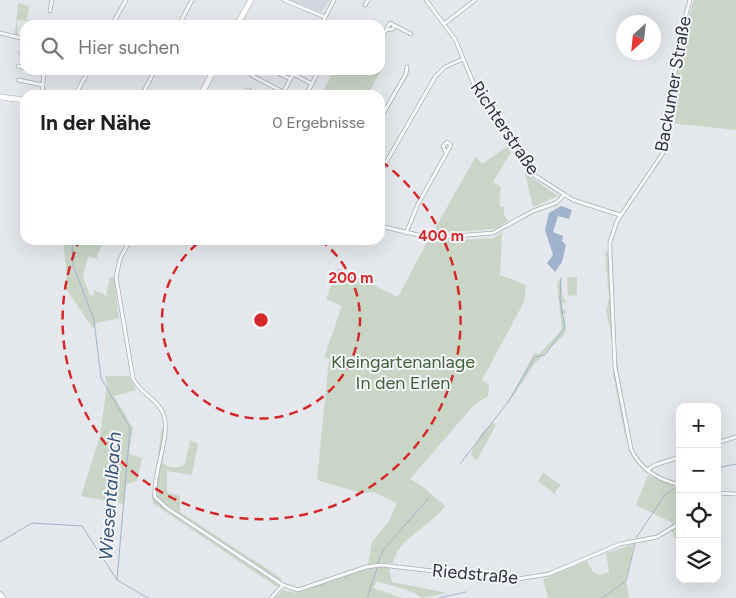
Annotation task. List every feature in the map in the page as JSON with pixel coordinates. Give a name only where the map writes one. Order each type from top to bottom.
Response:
[{"type":"street","points":[[50,11],[52,0]]},
{"type":"street","points":[[115,20],[126,0]]},
{"type":"street","points":[[182,20],[192,0]]},
{"type":"street","points":[[240,20],[251,0]]},
{"type":"street","points":[[284,0],[325,17]]},
{"type":"street","points":[[324,20],[334,0]]},
{"type":"street","points":[[365,5],[367,0]]},
{"type":"street","name":"Richterstraße","points":[[426,0],[455,39],[478,94],[531,173],[564,195],[620,215]]},
{"type":"street","points":[[444,24],[474,0]]},
{"type":"street","name":"Backumer Straße","points":[[676,483],[648,470],[635,457],[631,449],[616,367],[610,250],[614,230],[620,215],[663,153],[682,29],[690,0]]},
{"type":"street","points":[[385,32],[389,23],[411,34]]},
{"type":"street","points":[[0,33],[20,37]]},
{"type":"street","points":[[385,164],[435,77],[445,67],[463,59]]},
{"type":"street","points":[[385,110],[406,74],[407,67]]},
{"type":"street","points":[[42,90],[43,75]]},
{"type":"street","points":[[78,90],[86,75]]},
{"type":"street","points":[[145,90],[152,75]]},
{"type":"street","points":[[204,90],[211,75]]},
{"type":"street","points":[[251,75],[275,90]]},
{"type":"street","points":[[282,75],[290,79]]},
{"type":"street","points":[[284,90],[292,75]]},
{"type":"street","points":[[295,75],[312,84]]},
{"type":"street","points":[[309,90],[316,75]]},
{"type":"street","points":[[18,80],[42,85]]},
{"type":"street","points":[[0,97],[20,99]]},
{"type":"street","points":[[406,233],[418,204],[446,153]]},
{"type":"street","points":[[385,227],[431,238],[496,232],[533,211],[556,203],[564,195]]},
{"type":"street","points":[[127,245],[120,259],[117,284],[132,374],[138,387],[159,406],[165,420],[155,497],[167,508],[283,585],[271,598]]},
{"type":"street","points":[[721,442],[736,437]]},
{"type":"street","points":[[648,470],[655,464],[676,458]]},
{"type":"street","points":[[721,494],[736,494]]},
{"type":"street","name":"Riedstraße","points":[[283,585],[298,590],[377,565],[512,580],[532,578],[549,574],[620,544],[657,537],[676,525]]},
{"type":"shaded area","points":[[291,0],[330,0],[321,12]]},
{"type":"green space","points":[[694,0],[736,0],[736,130],[670,123],[685,27]]},
{"type":"green space","points":[[18,3],[29,6],[27,20],[17,20],[18,36],[15,34]]},
{"type":"green space","points":[[331,75],[378,75],[371,90],[324,90]]},
{"type":"green space","points":[[508,146],[511,152],[493,182],[501,187],[499,206],[504,207],[504,215],[508,221],[494,229],[432,234],[476,156],[482,164]]},
{"type":"green space","points":[[525,173],[558,196],[533,207]]},
{"type":"green space","name":"Kleingartenanlage In den Erlen","points":[[502,232],[500,275],[526,285],[524,302],[482,380],[489,385],[488,396],[473,406],[410,479],[423,487],[445,506],[401,546],[393,563],[368,564],[372,542],[389,521],[397,503],[374,492],[361,493],[317,480],[329,359],[324,357],[342,306],[326,299],[338,268],[398,297],[427,242],[494,238]]},
{"type":"green space","points":[[64,245],[102,245],[96,259],[88,256],[83,277],[90,296],[94,295],[94,290],[106,295],[110,277],[114,277],[119,318],[96,323],[93,328],[65,288],[67,276]]},
{"type":"green space","points":[[605,252],[612,254],[615,350],[625,407],[623,411],[626,441],[613,374],[611,331],[606,312],[609,298]]},
{"type":"green space","points":[[577,277],[577,295],[568,296],[567,278]]},
{"type":"green space","points":[[560,278],[563,297],[566,302],[562,303],[563,309],[567,312],[563,314],[566,330],[563,336],[535,363],[507,405],[534,353],[539,354],[562,330],[557,284]]},
{"type":"green space","points":[[105,376],[129,376],[136,390],[114,396],[133,428],[129,454],[142,458],[137,481],[126,484],[124,504],[81,496],[100,436],[107,385]]},
{"type":"green space","points":[[493,423],[496,425],[477,460],[471,455],[479,437]]},
{"type":"green space","points":[[162,427],[167,428],[163,462],[167,466],[185,465],[190,441],[198,443],[192,475],[167,471],[167,492],[180,496],[180,512],[278,576],[282,580],[277,587],[154,504],[152,499]]},
{"type":"green space","points":[[543,473],[561,485],[555,492],[556,495],[538,481]]},
{"type":"green space","points":[[648,475],[676,487],[676,541],[670,526],[673,523],[636,505]]},
{"type":"green space","points":[[634,544],[626,580],[629,598],[548,598],[543,579],[587,561],[593,572],[600,575],[609,572],[606,553]]},
{"type":"green space","points":[[389,567],[392,582],[448,593],[422,598],[406,590],[377,581],[373,588],[402,598],[275,598],[283,590],[296,593],[364,569]]},
{"type":"water","points":[[561,206],[572,210],[569,219],[558,216],[553,232],[563,236],[562,241],[566,245],[562,262],[555,272],[547,263],[553,255],[545,230],[549,213]]},
{"type":"waterway","name":"Wiesentalbach","points":[[72,245],[73,265],[94,320],[101,378],[130,428],[117,580],[148,598]]},
{"type":"waterway","points":[[460,464],[508,402],[535,357],[545,355],[565,327],[560,300],[561,278]]},
{"type":"waterway","points":[[721,467],[736,464]]},
{"type":"waterway","points":[[636,538],[665,495],[675,488]]},
{"type":"waterway","points":[[377,564],[383,550],[429,498]]},
{"type":"waterway","points":[[0,542],[32,523],[82,526],[117,580]]},
{"type":"waterway","points":[[602,598],[626,581],[635,544]]},
{"type":"waterway","points":[[367,598],[377,568]]},
{"type":"waterway","points":[[438,598],[466,592]]}]
